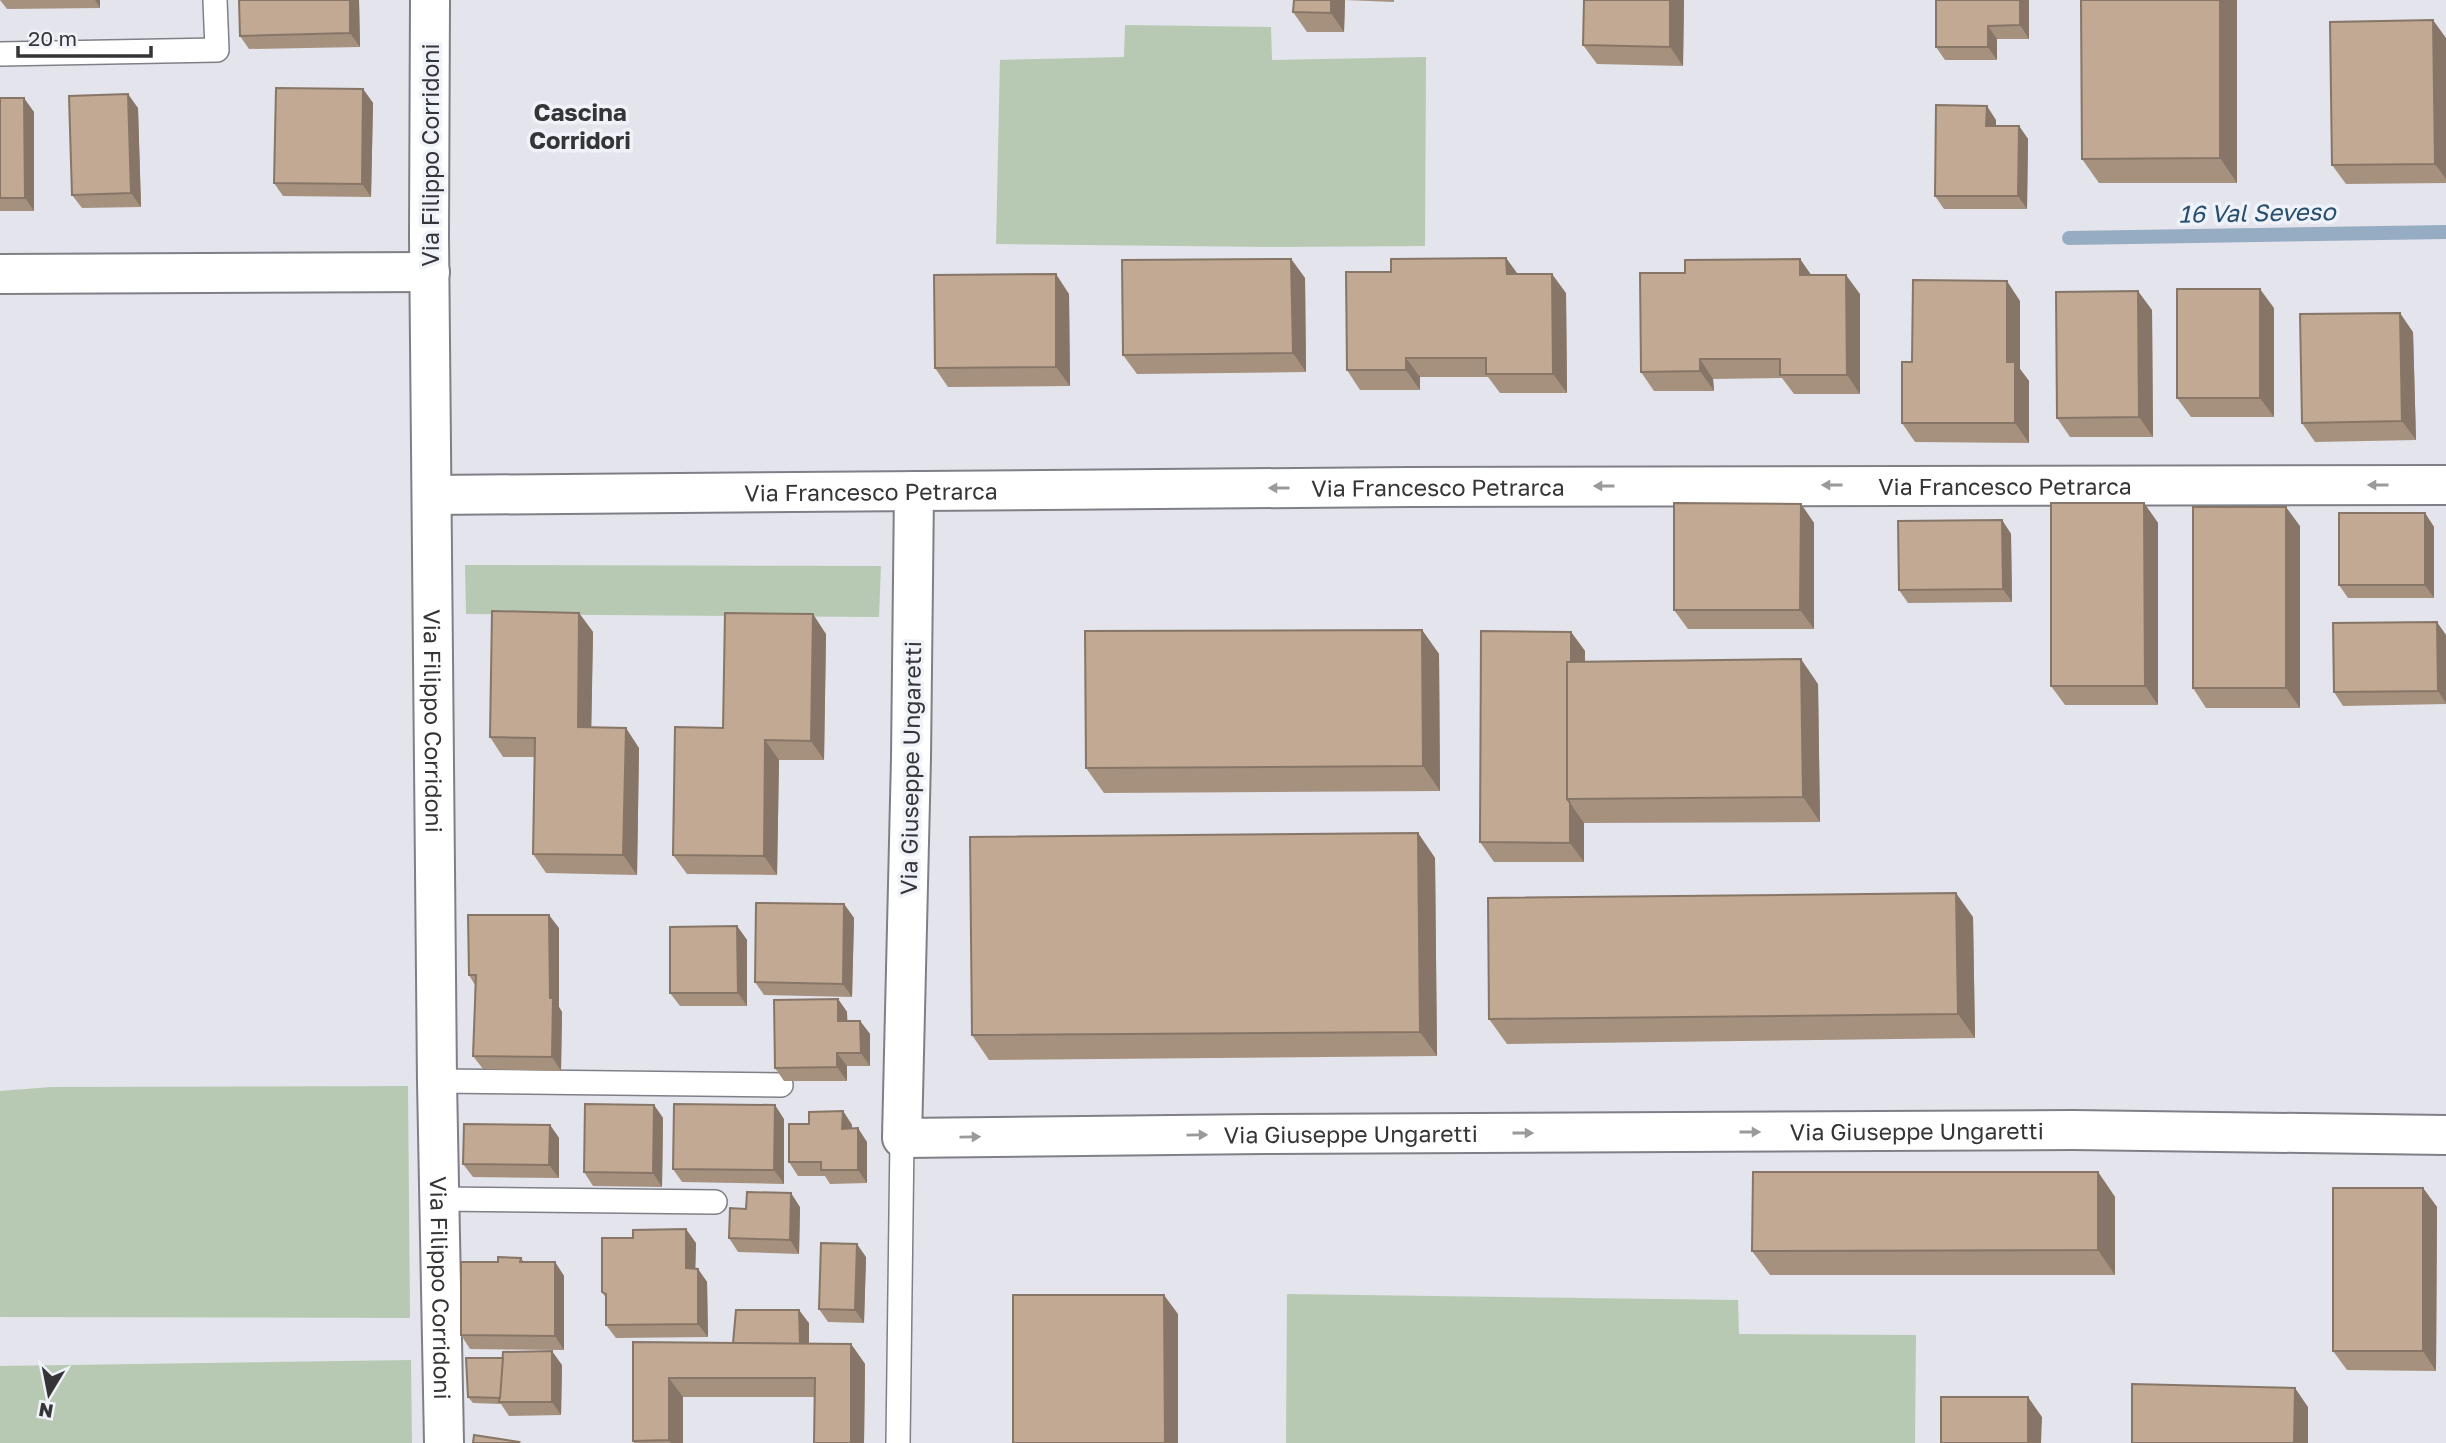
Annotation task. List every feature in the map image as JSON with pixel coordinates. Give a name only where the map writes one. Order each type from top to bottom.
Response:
[{"type":"street","name":"Via Filippo Corridoni","points":[[430,0],[437,1081],[444,1443]]},
{"type":"street","points":[[0,274],[430,272]]},
{"type":"street","name":"Via Francesco Petrarca","points":[[432,495],[1816,485],[2446,485]]},
{"type":"street","name":"Via Giuseppe Ungaretti","points":[[914,491],[911,772],[902,1138],[2073,1130],[2446,1135]]},
{"type":"lane","points":[[0,54],[217,50],[215,0]]},
{"type":"lane","points":[[437,1081],[781,1085]]},
{"type":"lane","points":[[898,1443],[902,1138]]},
{"type":"lane","points":[[439,1199],[715,1202]]},
{"type":"green space","points":[[1125,25],[1271,27],[1272,60],[1426,57],[1425,246],[996,244],[1000,60],[1124,57]]},
{"type":"green space","points":[[465,565],[881,566],[879,617],[466,614]]},
{"type":"green space","points":[[408,1086],[410,1318],[0,1317],[0,1091],[51,1087]]},
{"type":"green space","points":[[1287,1294],[1738,1300],[1739,1334],[1916,1335],[1915,1443],[1286,1443]]},
{"type":"green space","points":[[411,1360],[412,1443],[0,1443],[0,1366]]},
{"type":"building","points":[[239,0],[350,0],[350,33],[240,36]]},
{"type":"building","points":[[1294,0],[1331,0],[1331,13],[1293,12]]},
{"type":"building","points":[[1584,0],[1670,0],[1670,47],[1583,45]]},
{"type":"building","points":[[1936,0],[2020,0],[2020,25],[1988,26],[1988,47],[1936,47]]},
{"type":"building","points":[[2081,0],[2220,0],[2220,158],[2082,159]]},
{"type":"building","points":[[2433,20],[2435,164],[2332,165],[2330,22]]},
{"type":"building","points":[[276,88],[363,89],[362,184],[274,183]]},
{"type":"building","points":[[128,94],[131,193],[72,195],[69,96]]},
{"type":"building","points":[[0,98],[24,98],[25,198],[0,198]]},
{"type":"building","points":[[1936,105],[1987,106],[1986,126],[2019,126],[2018,196],[1935,196]]},
{"type":"building","points":[[1506,258],[1507,274],[1552,274],[1553,374],[1486,374],[1486,358],[1406,358],[1406,370],[1347,370],[1346,272],[1391,272],[1391,259]]},
{"type":"building","points":[[1291,259],[1293,353],[1123,355],[1122,260]]},
{"type":"building","points":[[1800,259],[1800,275],[1846,275],[1847,375],[1780,375],[1780,359],[1700,359],[1700,371],[1641,372],[1640,273],[1685,273],[1685,260]]},
{"type":"building","points":[[1056,274],[1056,367],[935,368],[934,275]]},
{"type":"building","points":[[1913,280],[2007,281],[2007,362],[2015,362],[2015,423],[1902,423],[1902,362],[1912,362]]},
{"type":"building","points":[[2177,289],[2260,289],[2260,398],[2177,398]]},
{"type":"building","points":[[2138,291],[2139,417],[2057,418],[2056,292]]},
{"type":"building","points":[[2400,313],[2402,421],[2302,423],[2300,314]]},
{"type":"building","points":[[1674,503],[1801,504],[1800,610],[1674,610]]},
{"type":"building","points":[[2051,503],[2144,503],[2145,686],[2051,686]]},
{"type":"building","points":[[2193,507],[2286,507],[2286,688],[2193,688]]},
{"type":"building","points":[[2339,513],[2425,513],[2425,585],[2339,585]]},
{"type":"building","points":[[2002,520],[2003,589],[1899,590],[1898,521]]},
{"type":"building","points":[[492,611],[579,613],[578,727],[626,728],[623,855],[533,854],[535,738],[490,737]]},
{"type":"building","points":[[725,613],[813,614],[811,741],[765,740],[764,856],[673,855],[675,727],[723,728]]},
{"type":"building","points":[[2437,622],[2438,691],[2334,692],[2333,623]]},
{"type":"building","points":[[1422,630],[1423,766],[1086,768],[1085,631]]},
{"type":"building","points":[[1481,631],[1571,632],[1571,662],[1567,662],[1567,799],[1570,803],[1570,843],[1480,842]]},
{"type":"building","points":[[1801,659],[1803,797],[1567,799],[1567,662]]},
{"type":"building","points":[[1418,833],[1420,1032],[972,1035],[970,837]]},
{"type":"building","points":[[1956,893],[1958,1014],[1489,1019],[1488,898]]},
{"type":"building","points":[[756,903],[844,904],[843,984],[755,982]]},
{"type":"building","points":[[468,915],[549,915],[550,998],[553,998],[552,1057],[473,1056],[476,975],[469,975]]},
{"type":"building","points":[[737,926],[738,993],[670,993],[670,927]]},
{"type":"building","points":[[838,999],[838,1021],[860,1021],[861,1053],[837,1053],[837,1067],[775,1068],[774,1000]]},
{"type":"building","points":[[585,1104],[654,1105],[653,1173],[584,1172]]},
{"type":"building","points":[[674,1104],[775,1105],[774,1170],[673,1169]]},
{"type":"building","points":[[843,1111],[842,1129],[858,1128],[858,1170],[821,1170],[821,1162],[789,1162],[789,1124],[809,1124],[809,1112]]},
{"type":"building","points":[[464,1124],[550,1125],[549,1165],[463,1164]]},
{"type":"building","points":[[1753,1172],[2098,1172],[2098,1250],[1752,1251]]},
{"type":"building","points":[[2333,1188],[2423,1188],[2423,1351],[2333,1351]]},
{"type":"building","points":[[747,1192],[791,1193],[790,1240],[729,1238],[730,1208],[746,1209]]},
{"type":"building","points":[[686,1229],[686,1268],[698,1269],[698,1324],[606,1325],[606,1294],[602,1292],[602,1238],[633,1238],[633,1230]]},
{"type":"building","points":[[821,1243],[857,1244],[855,1310],[819,1309]]},
{"type":"building","points":[[498,1257],[521,1258],[520,1262],[555,1262],[555,1336],[461,1335],[461,1262],[498,1262]]},
{"type":"building","points":[[1013,1295],[1164,1295],[1165,1443],[1013,1443]]},
{"type":"building","points":[[736,1310],[799,1310],[800,1344],[733,1343]]},
{"type":"building","points":[[633,1342],[851,1344],[851,1443],[814,1443],[815,1378],[669,1378],[669,1440],[633,1441]]},
{"type":"building","points":[[552,1351],[552,1402],[499,1402],[503,1352]]},
{"type":"building","points":[[466,1358],[503,1358],[500,1398],[468,1397]]},
{"type":"building","points":[[2132,1384],[2295,1388],[2294,1443],[2132,1443]]},
{"type":"building","points":[[1941,1397],[2028,1397],[2028,1443],[1941,1443]]},
{"type":"building","points":[[474,1435],[519,1442],[473,1443]]},
{"type":"waterway","name":"16 Val Seveso","points":[[2069,238],[2446,232]]},
{"type":"district","name":"Cascina Corridori","points":[[580,125]]}]
